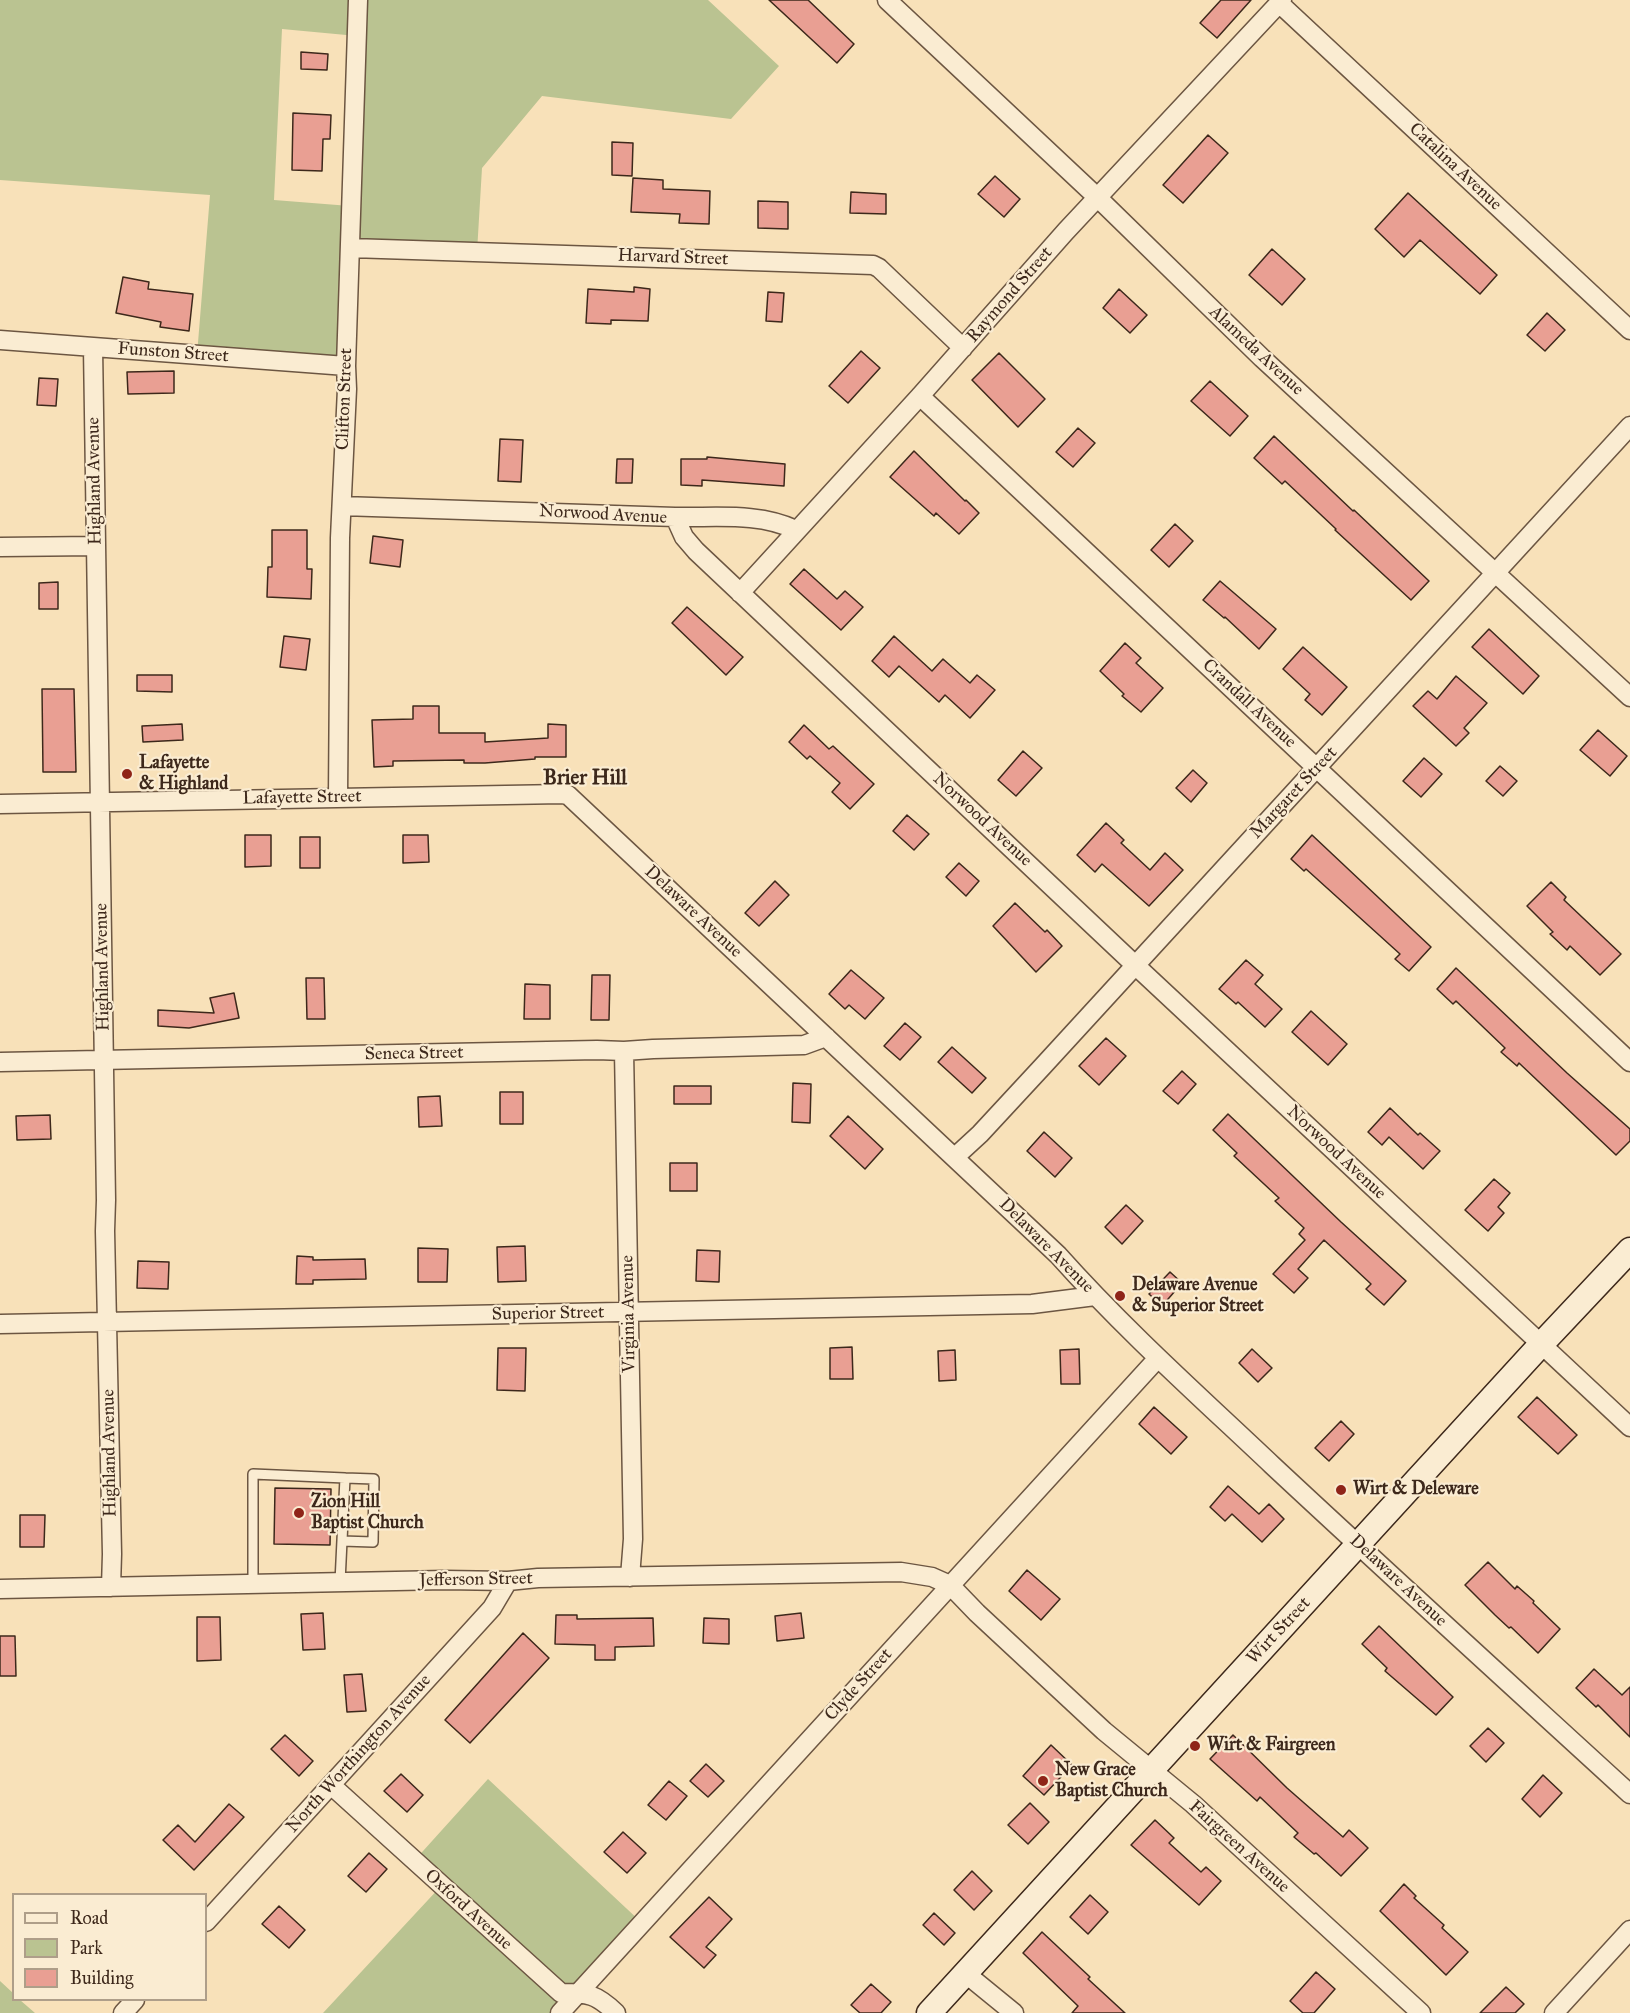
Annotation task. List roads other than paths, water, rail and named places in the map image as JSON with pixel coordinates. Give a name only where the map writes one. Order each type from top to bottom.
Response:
[{"type":"main road","name":"Wirt Street","points":[[929,2013],[1540,1345],[1630,1250]]},
{"type":"street","name":"Clifton Street","points":[[338,797],[342,506],[358,0]]},
{"type":"street","name":"Alameda Avenue","points":[[887,0],[1098,198],[1262,358],[1630,697]]},
{"type":"street","name":"Raymond Street","points":[[740,593],[920,396],[1066,231],[1281,2]]},
{"type":"street","name":"Catalina Avenue","points":[[1281,2],[1630,330]]},
{"type":"street","name":"Harvard Street","points":[[351,248],[873,265],[879,268],[963,348]]},
{"type":"street","name":"Funston Street","points":[[0,340],[346,366]]},
{"type":"street","name":"Highland Avenue","points":[[93,347],[111,1587]]},
{"type":"street","name":"Crandall Avenue","points":[[920,396],[1630,1062]]},
{"type":"street","name":"Margaret Street","points":[[955,1157],[980,1134],[1043,1066],[1630,426]]},
{"type":"street","name":"Norwood Avenue","points":[[342,506],[675,517],[684,537],[740,593],[1630,1427]]},
{"type":"street","points":[[675,517],[765,519],[796,530]]},
{"type":"street","points":[[0,547],[96,546]]},
{"type":"street","name":"Lafayette Street","points":[[0,804],[568,795]]},
{"type":"street","name":"Delaware Avenue","points":[[568,795],[1058,1255],[1095,1296],[1158,1358],[1630,1794]]},
{"type":"street","name":"Seneca Street","points":[[0,1062],[585,1050],[624,1052],[653,1049],[804,1045],[826,1037]]},
{"type":"street","name":"Virginia Avenue","points":[[624,1052],[633,1539],[630,1576]]},
{"type":"street","name":"Superior Street","points":[[0,1324],[1032,1304],[1095,1296]]},
{"type":"street","name":"Clyde Street","points":[[560,2013],[1158,1358]]},
{"type":"street","name":"Jefferson Street","points":[[0,1589],[901,1572],[932,1577],[950,1585]]},
{"type":"street","name":"North Worthington Avenue","points":[[207,1921],[492,1608],[508,1581]]},
{"type":"street","name":"Fairgreen Avenue","points":[[950,1585],[1104,1731],[1193,1804],[1421,2013]]},
{"type":"street","name":"Oxford Avenue","points":[[331,1785],[561,1993],[578,1993],[600,1998],[616,2013]]},
{"type":"street","points":[[1554,2013],[1630,1930]]},
{"type":"street","points":[[965,1973],[1014,2013]]},
{"type":"street","points":[[123,2013],[134,2001]]},
{"type":"lane","points":[[253,1584],[253,1474],[374,1479],[374,1542],[342,1541]]},
{"type":"lane","points":[[340,1582],[345,1478]]},
{"type":"place","name":"Lafayette & Highland","points":[[127,774]]},
{"type":"place","name":"Delaware Avenue & Superior Street","points":[[1120,1296]]},
{"type":"place","name":"Wirt & Deleware","points":[[1341,1490]]},
{"type":"place","name":"Zion Hill Baptist Church","points":[[299,1513]]},
{"type":"place","name":"Wirt & Fairgreen","points":[[1195,1746]]},
{"type":"place","name":"New Grace Baptist Church","points":[[1043,1781]]},
{"type":"district","name":"Brier Hill","points":[[585,779]]}]
